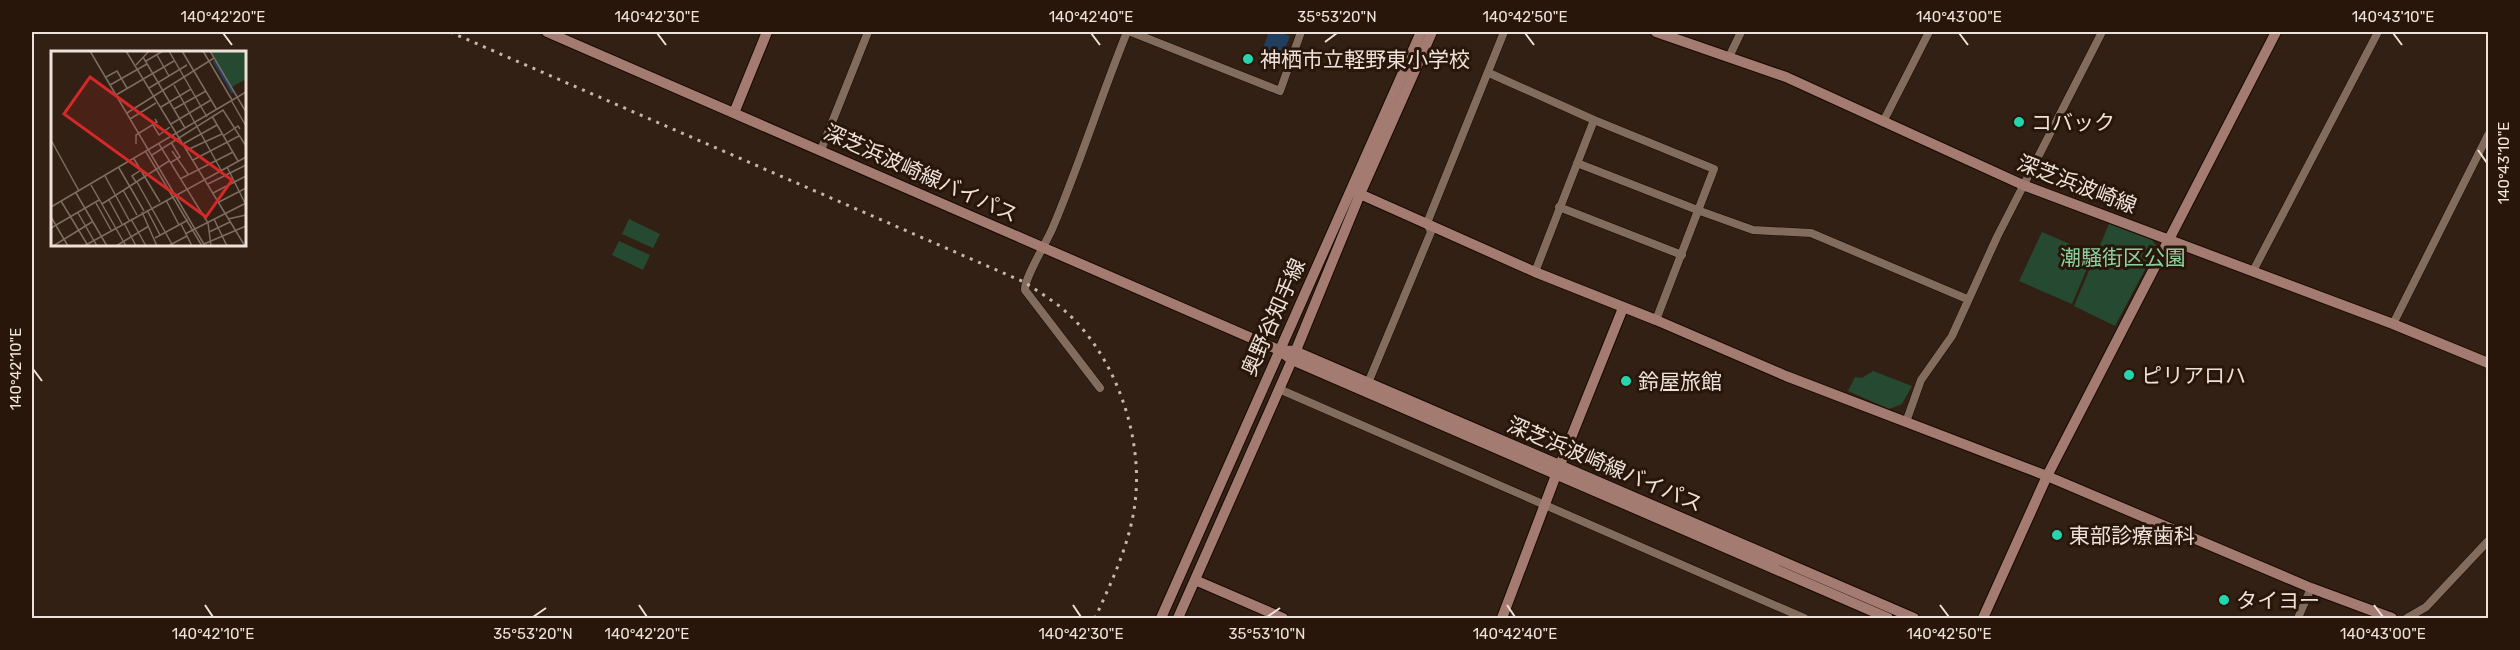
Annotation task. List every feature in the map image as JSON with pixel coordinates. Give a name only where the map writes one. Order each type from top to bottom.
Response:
[{"type":"main road","name":"深芝浜波崎線バイパス","points":[[547,32],[1279,350],[1368,383],[1558,471],[1914,618]]},
{"type":"main road","points":[[734,113],[767,32]]},
{"type":"main road","name":"奥野谷知手線","points":[[1161,618],[1421,32]]},
{"type":"main road","name":"奥野谷知手線","points":[[1178,618],[1294,355],[1360,194],[1432,32]]},
{"type":"main road","name":"深芝浜波崎線","points":[[1656,32],[1786,78],[2023,185],[2393,324],[2488,363]]},
{"type":"main road","points":[[1983,618],[2047,476],[2276,32]]},
{"type":"main road","points":[[1360,194],[1535,272],[1656,320],[1786,376],[2047,476],[2311,588],[2392,618]]},
{"type":"main road","points":[[1502,618],[1623,308]]},
{"type":"main road","name":"深芝浜波崎線バイパス","points":[[1294,355],[1888,618]]},
{"type":"main road","points":[[1195,579],[1281,618]]},
{"type":"street","points":[[821,150],[868,32]]},
{"type":"street","points":[[1100,388],[1025,290],[1024,282],[1045,248],[1076,172],[1106,84],[1127,32]]},
{"type":"street","points":[[1131,32],[1280,91],[1301,32]]},
{"type":"street","points":[[1368,383],[1431,232],[1426,223],[1504,32]]},
{"type":"street","points":[[1729,57],[1741,32]]},
{"type":"street","points":[[1883,122],[1929,32]]},
{"type":"street","points":[[1906,422],[1921,380],[1952,336],[1967,299],[2023,185],[2102,32]]},
{"type":"street","points":[[2253,272],[2378,32]]},
{"type":"street","points":[[1489,73],[1594,120],[1714,169],[1700,211],[1656,320]]},
{"type":"street","points":[[1535,272],[1594,120]]},
{"type":"street","points":[[2393,324],[2488,135]]},
{"type":"street","points":[[1577,163],[1753,230],[1811,233],[1967,299]]},
{"type":"street","points":[[1559,207],[1682,255]]},
{"type":"street","points":[[1279,389],[1545,507],[1804,618]]},
{"type":"street","points":[[2407,618],[2426,607],[2488,541]]},
{"type":"street","points":[[2298,618],[2311,588]]},
{"type":"green space","points":[[629,219],[660,234],[653,248],[622,234]]},
{"type":"green space","name":"潮騒街区公園","points":[[2109,224],[2152,240],[2157,247],[2115,326],[2074,306]]},
{"type":"green space","points":[[2042,232],[2093,254],[2072,304],[2019,281]]},
{"type":"green space","points":[[619,241],[650,255],[643,270],[612,255]]},
{"type":"green space","points":[[1873,371],[1912,386],[1902,404],[1889,409],[1848,391],[1855,377],[1862,378]]},
{"type":"water","points":[[1269,32],[1290,36],[1278,68],[1258,61]]},
{"type":"railway","points":[[450,32],[1024,282],[1058,305],[1077,322],[1093,343],[1119,390],[1133,442],[1136,468],[1136,493],[1131,526],[1109,588],[1095,618]]},
{"type":"place","name":"神栖市立軽野東小学校","points":[[1248,59]]},
{"type":"place","name":"コバック","points":[[2019,122]]},
{"type":"place","name":"ピリアロハ","points":[[2129,375]]},
{"type":"place","name":"鈴屋旅館","points":[[1626,381]]},
{"type":"place","name":"東部診療歯科","points":[[2057,535]]},
{"type":"place","name":"タイヨー","points":[[2224,600]]}]
